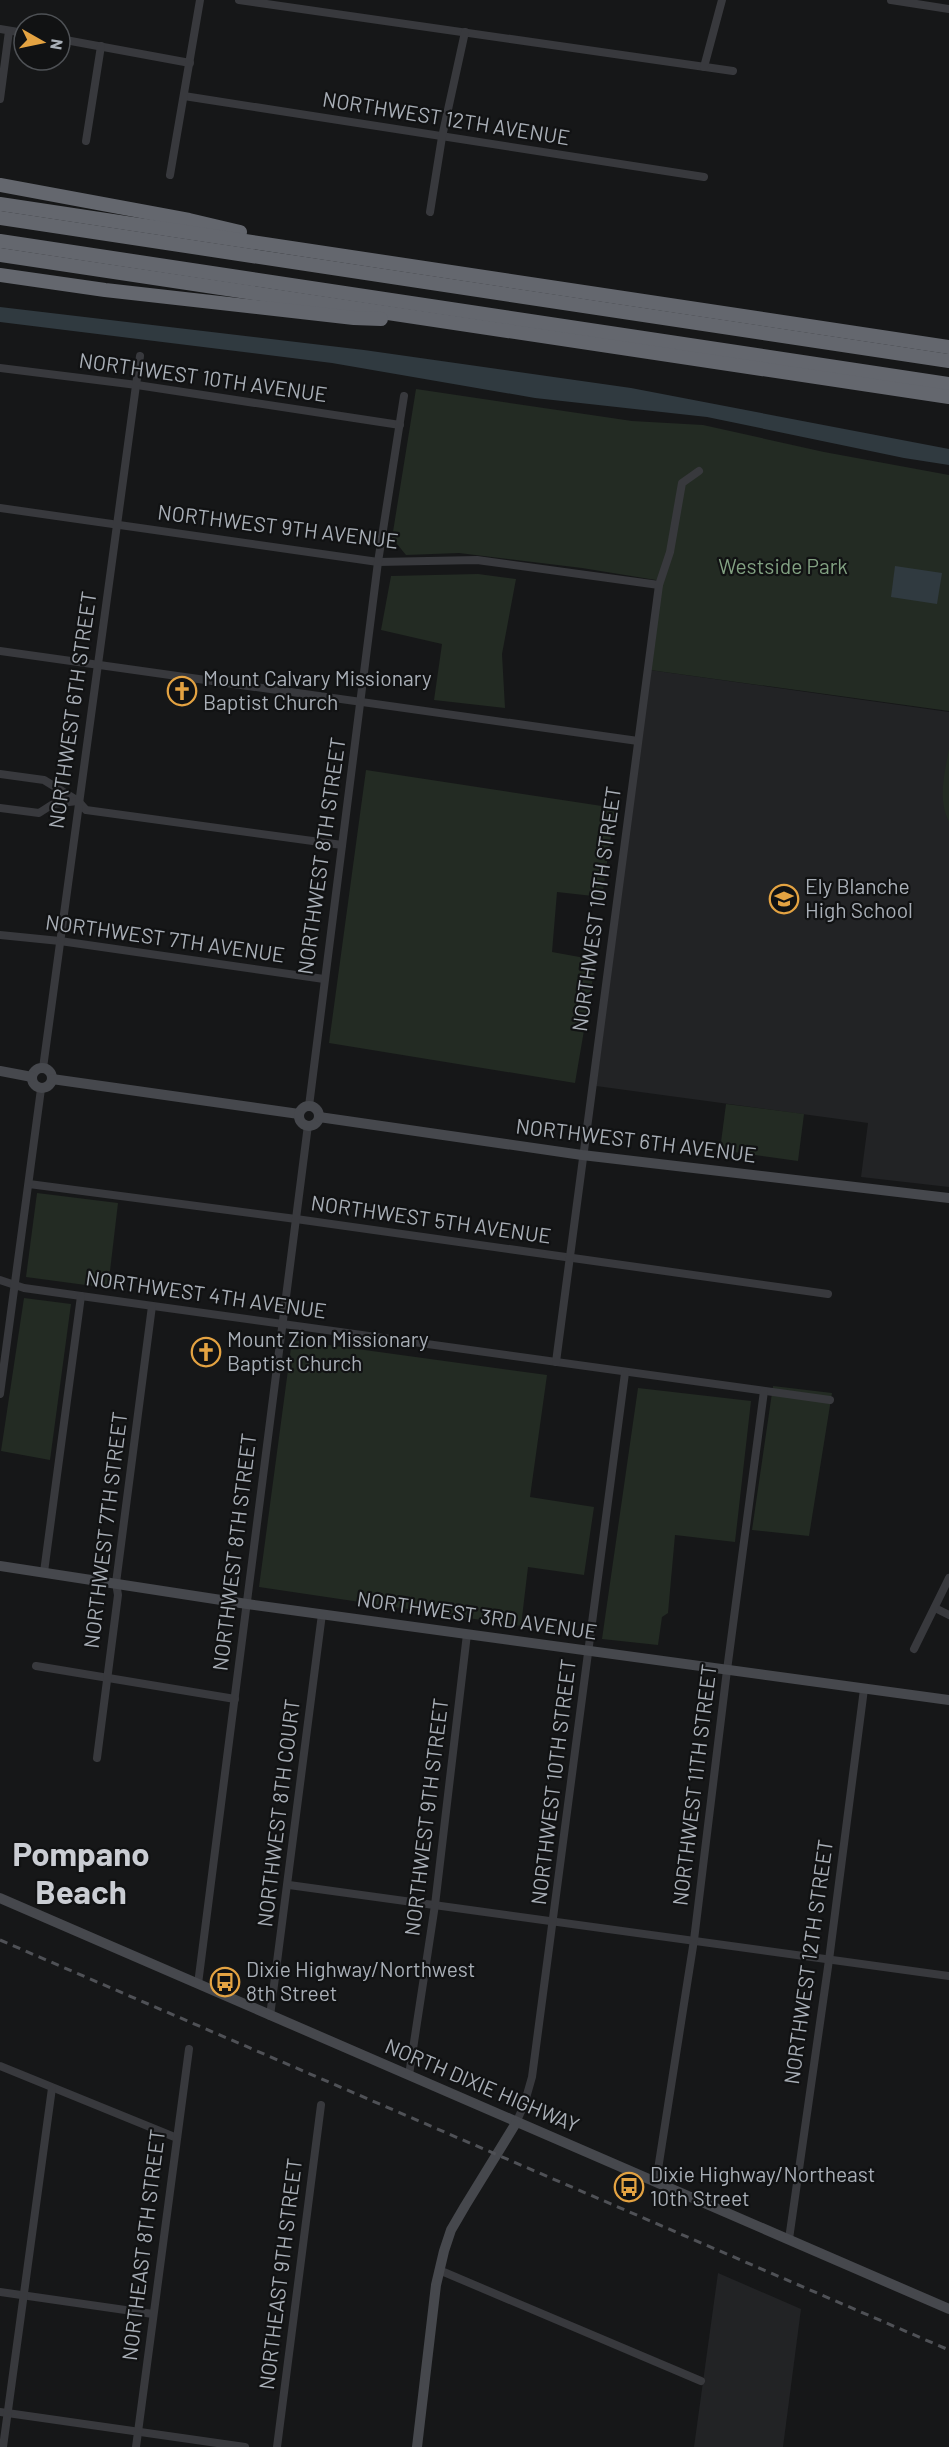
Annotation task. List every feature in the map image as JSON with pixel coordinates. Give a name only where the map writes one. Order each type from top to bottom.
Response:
[{"type":"highway","points":[[0,185],[189,220],[324,253]]},
{"type":"highway","points":[[0,204],[949,347]]},
{"type":"highway","points":[[0,218],[949,361]]},
{"type":"highway","points":[[0,241],[949,384]]},
{"type":"highway","points":[[0,255],[949,397]]},
{"type":"highway","points":[[0,275],[354,318],[431,319]]},
{"type":"street","points":[[170,175],[200,0]]},
{"type":"street","points":[[239,0],[733,71]]},
{"type":"street","points":[[704,67],[722,0]]},
{"type":"street","points":[[891,0],[949,9]]},
{"type":"street","points":[[0,30],[12,31]]},
{"type":"street","points":[[0,99],[9,31]]},
{"type":"street","points":[[430,212],[442,137],[465,32]]},
{"type":"street","points":[[72,41],[190,63]]},
{"type":"street","points":[[86,141],[101,46]]},
{"type":"street","name":"NORTHWEST 12TH AVENUE","points":[[184,96],[704,177]]},
{"type":"street","name":"NORTHWEST 6TH STREET","points":[[44,1068],[78,801],[140,356]]},
{"type":"street","name":"NORTHWEST 10TH AVENUE","points":[[0,368],[137,385],[400,426]]},
{"type":"street","name":"NORTHWEST 8TH STREET","points":[[309,1106],[378,562],[404,396]]},
{"type":"street","name":"NORTHWEST 10TH STREET","points":[[556,1362],[658,585],[670,552],[682,483],[699,471]]},
{"type":"street","name":"NORTHWEST 9TH AVENUE","points":[[0,508],[378,562],[477,560],[658,585]]},
{"type":"street","points":[[0,651],[638,741]]},
{"type":"street","points":[[0,774],[44,780],[78,801],[86,810],[342,845]]},
{"type":"street","points":[[0,808],[39,813],[53,804],[78,801]]},
{"type":"street","name":"NORTHWEST 7TH AVENUE","points":[[0,935],[60,941],[324,979]]},
{"type":"street","points":[[32,1077],[37,1069],[44,1068],[50,1073],[52,1079]]},
{"type":"street","points":[[0,1071],[32,1077]]},
{"type":"street","points":[[32,1077],[35,1086],[41,1089],[47,1087],[52,1079]]},
{"type":"street","points":[[52,1079],[300,1114]]},
{"type":"street","points":[[0,1394],[41,1089]]},
{"type":"street","points":[[309,1106],[315,1108],[319,1117],[314,1124],[308,1125],[302,1123],[300,1114],[303,1108],[309,1106]]},
{"type":"street","name":"NORTHWEST 6TH AVENUE","points":[[319,1117],[582,1155],[949,1198]]},
{"type":"street","name":"NORTHWEST 8TH STREET","points":[[198,1984],[308,1125]]},
{"type":"street","name":"NORTHWEST 5TH AVENUE","points":[[29,1184],[828,1294]]},
{"type":"street","name":"NORTHWEST 4TH AVENUE","points":[[0,1280],[15,1285],[81,1296],[830,1400]]},
{"type":"street","points":[[44,1572],[81,1296]]},
{"type":"street","name":"NORTHWEST 7TH STREET","points":[[97,1758],[118,1595],[116,1582],[152,1306]]},
{"type":"street","name":"NORTHWEST 10TH STREET","points":[[516,2122],[524,2108],[532,2077],[625,1373]]},
{"type":"street","name":"NORTHWEST 11TH STREET","points":[[656,2182],[694,1940],[727,1670],[765,1392]]},
{"type":"street","name":"NORTHWEST 3RD AVENUE","points":[[0,1566],[116,1582],[247,1604],[949,1700]]},
{"type":"street","points":[[914,1649],[949,1578]]},
{"type":"street","points":[[934,1608],[949,1615]]},
{"type":"street","name":"NORTHWEST 8TH COURT","points":[[270,2016],[289,1885],[322,1614]]},
{"type":"street","name":"NORTHWEST 9TH STREET","points":[[409,2075],[435,1905],[467,1634]]},
{"type":"street","points":[[36,1666],[235,1699]]},
{"type":"street","name":"NORTHWEST 12TH STREET","points":[[789,2239],[829,1960],[864,1689]]},
{"type":"street","points":[[289,1885],[949,1976]]},
{"type":"street","name":"NORTH DIXIE HIGHWAY","points":[[0,1898],[949,2309]]},
{"type":"street","name":"NORTHEAST 8TH STREET","points":[[136,2447],[189,2049]]},
{"type":"street","points":[[0,2066],[177,2138]]},
{"type":"street","points":[[3,2447],[4,2413],[24,2295],[52,2088]]},
{"type":"street","name":"NORTHEAST 9TH STREET","points":[[277,2447],[321,2105]]},
{"type":"street","points":[[417,2447],[439,2270],[452,2230],[516,2122]]},
{"type":"street","points":[[439,2270],[701,2381]]},
{"type":"street","points":[[0,2292],[153,2314]]},
{"type":"street","points":[[4,2413],[245,2447]]},
{"type":"shaded area","points":[[0,307],[364,350],[631,388],[949,449],[949,465],[904,458],[707,417],[535,398],[332,363],[0,322]]},
{"type":"shaded area","points":[[895,566],[942,573],[937,604],[891,597]]},
{"type":"shaded area","name":"Ely Blanche High School","points":[[650,670],[949,712],[949,1187],[861,1177],[868,1123],[596,1086]]},
{"type":"shaded area","points":[[718,2273],[801,2309],[783,2447],[694,2447]]},
{"type":"green space","name":"Westside Park","points":[[416,389],[632,421],[703,425],[824,452],[949,475],[949,711],[650,670],[662,581],[582,568],[459,553],[406,555],[392,538]]},
{"type":"green space","points":[[478,574],[516,579],[502,654],[505,708],[434,700],[442,644],[381,630],[391,576]]},
{"type":"green space","points":[[949,748],[949,822],[943,804],[943,795]]},
{"type":"green space","points":[[366,770],[615,808],[602,897],[557,892],[552,952],[596,960],[575,1083],[329,1043]]},
{"type":"green space","points":[[726,1104],[804,1114],[798,1161],[720,1150]]},
{"type":"green space","points":[[37,1193],[118,1203],[108,1288],[26,1277]]},
{"type":"green space","points":[[24,1298],[71,1304],[50,1460],[1,1451]]},
{"type":"green space","points":[[292,1340],[547,1375],[530,1497],[594,1507],[584,1575],[528,1567],[521,1626],[259,1587]]},
{"type":"green space","points":[[773,1386],[832,1393],[809,1536],[752,1530]]},
{"type":"green space","points":[[638,1388],[751,1401],[735,1542],[675,1535],[668,1613],[662,1617],[658,1645],[602,1639]]},
{"type":"railway","points":[[0,1940],[949,2350]]},
{"type":"place","name":"Mount Calvary Missionary Baptist Church","points":[[182,691]]},
{"type":"place","name":"Ely Blanche High School","points":[[784,899]]},
{"type":"place","name":"Mount Zion Missionary Baptist Church","points":[[206,1352]]},
{"type":"place","name":"Dixie Highway/Northwest 8th Street","points":[[225,1982]]},
{"type":"place","name":"Dixie Highway/Northeast 10th Street","points":[[629,2187]]},
{"type":"district","name":"Pompano Beach","points":[[81,1873]]}]
